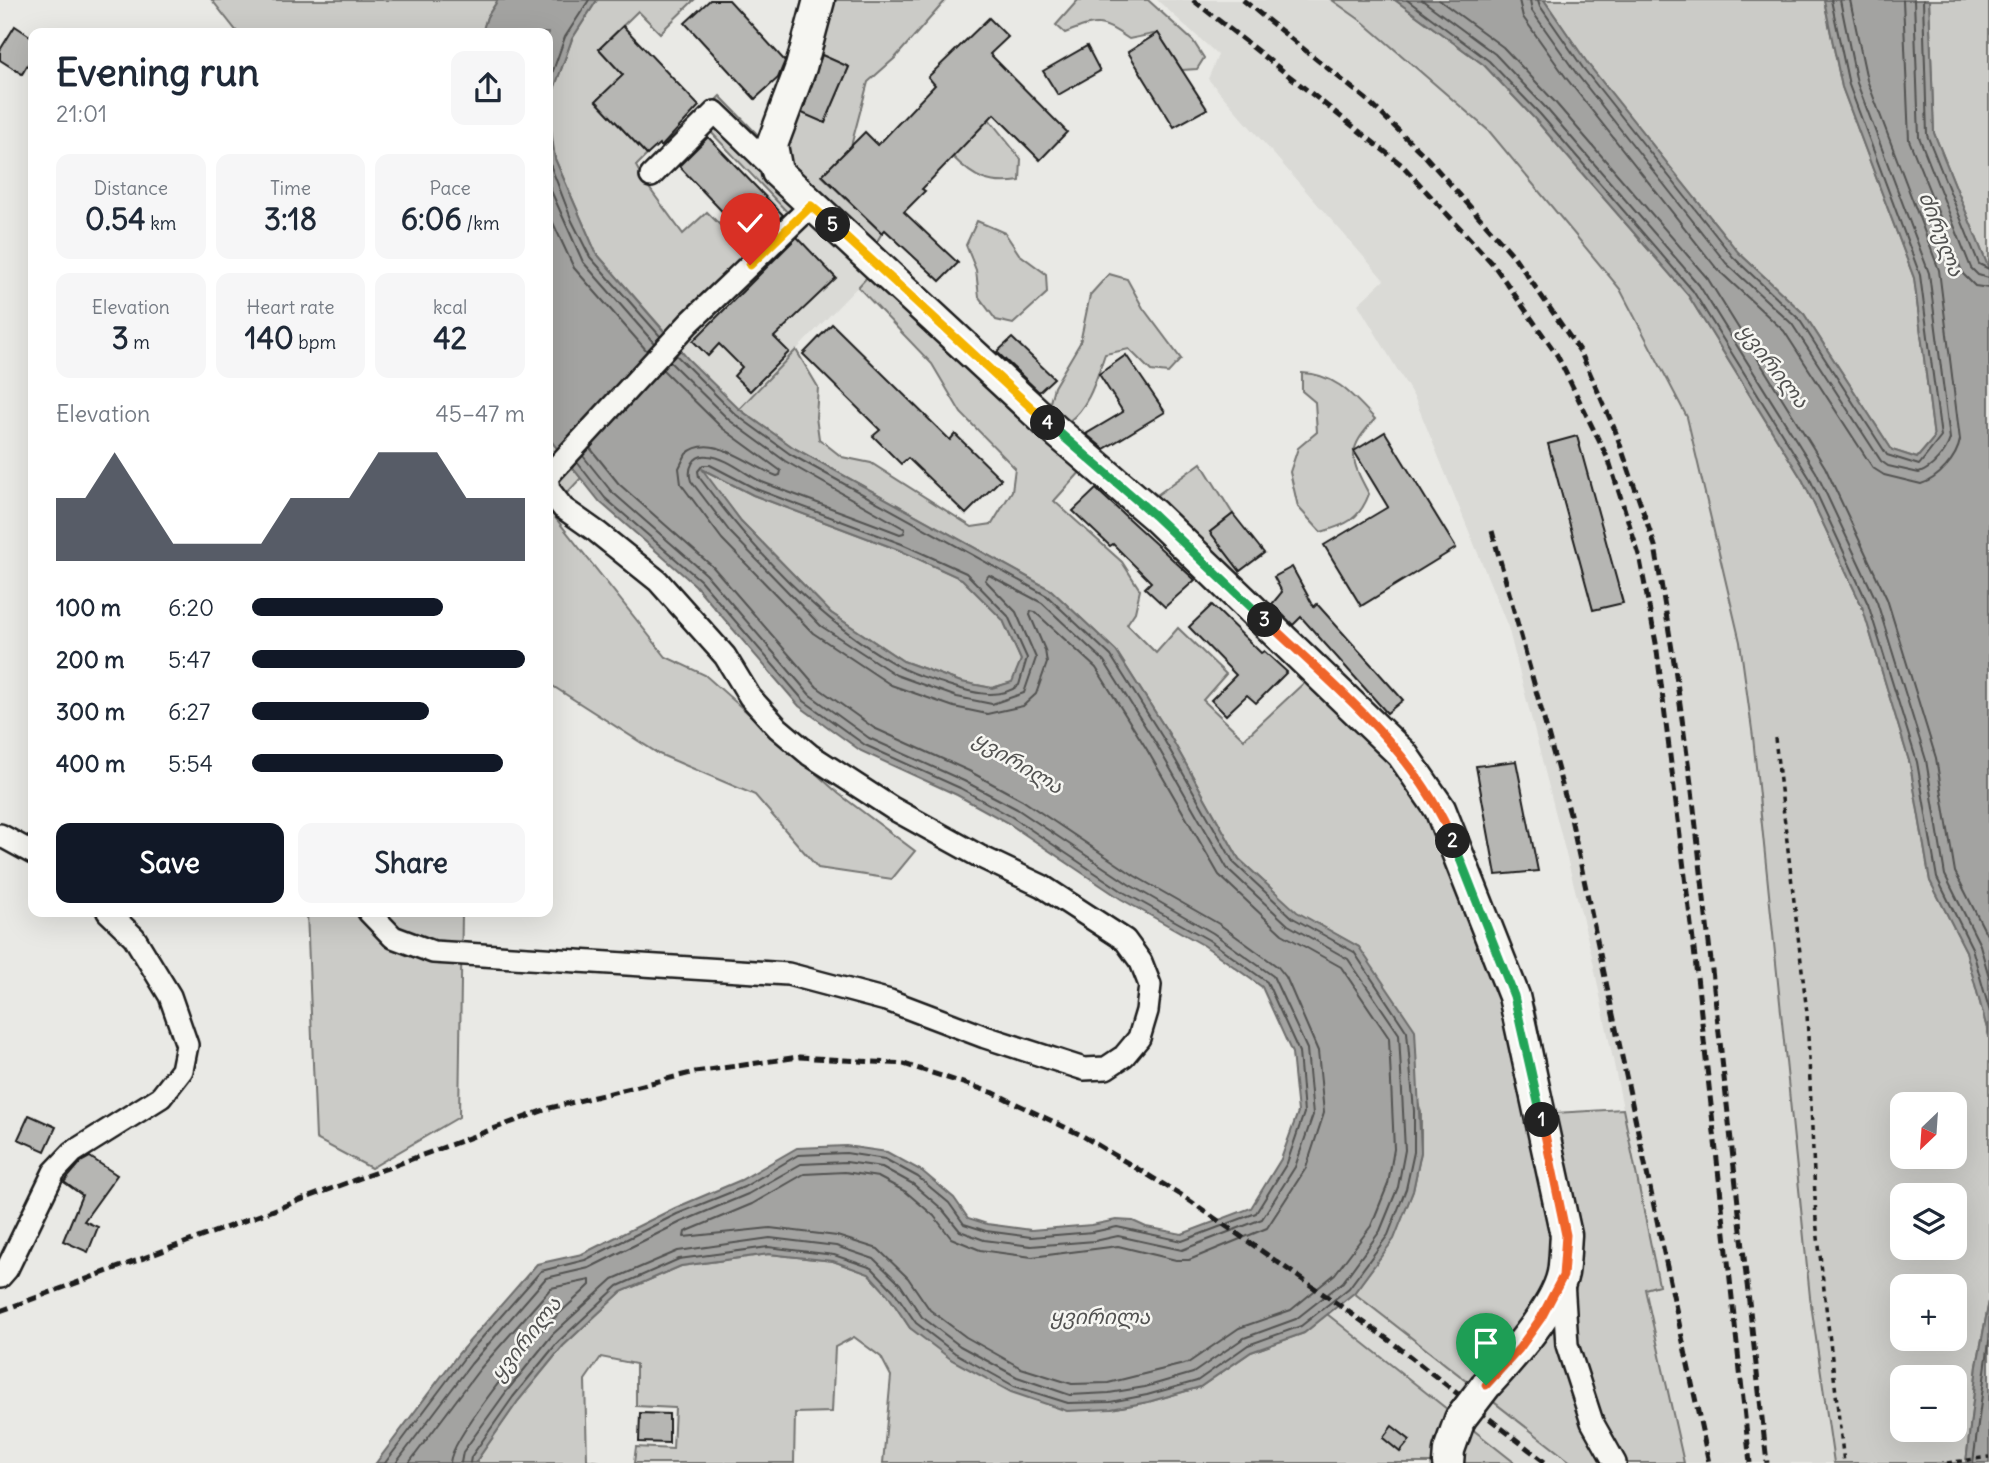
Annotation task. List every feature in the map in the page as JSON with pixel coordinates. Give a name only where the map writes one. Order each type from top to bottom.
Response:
[{"type":"street","points":[[777,172],[772,145],[801,67],[819,0]]},
{"type":"street","points":[[651,176],[715,112],[811,206],[1056,431],[1154,515],[1402,754],[1440,809],[1514,996],[1566,1235],[1563,1276],[1567,1345],[1592,1422],[1615,1463]]},
{"type":"street","points":[[553,473],[689,323],[811,206]]},
{"type":"street","points":[[374,917],[393,937],[433,952],[788,974],[890,1001],[985,1037],[1084,1069],[1107,1068],[1124,1056],[1139,1038],[1150,985],[1141,962],[1125,940],[1042,886],[979,856],[892,808],[810,755],[778,728],[750,697],[725,656],[658,581],[563,508],[553,495]]},
{"type":"street","points":[[0,835],[28,847]]},
{"type":"street","points":[[0,1277],[7,1269],[54,1172],[73,1152],[160,1097],[182,1070],[187,1045],[170,996],[134,937],[113,917]]},
{"type":"street","points":[[1448,1463],[1449,1450],[1460,1419],[1526,1339],[1541,1318],[1563,1276]]},
{"type":"path","points":[[1775,738],[1807,1013],[1816,1220],[1844,1463]]},
{"type":"path","points":[[1947,1463],[1989,1457]]},
{"type":"shaded area","points":[[212,0],[498,0],[484,28],[234,28]]},
{"type":"shaded area","points":[[597,0],[694,0],[660,33],[638,11],[599,49],[623,75],[596,101],[647,155],[636,166],[641,175],[720,96],[761,138],[808,0],[946,0],[895,58],[868,82],[851,146],[822,176],[882,233],[876,243],[1049,406],[1054,387],[1080,343],[1090,295],[1109,274],[1127,279],[1143,308],[1181,359],[1168,373],[1151,371],[1129,349],[1105,354],[1087,400],[1076,416],[1068,422],[1100,452],[1157,495],[1201,463],[1233,514],[1210,532],[1240,571],[1240,583],[1398,729],[1439,779],[1534,1007],[1555,1113],[1623,1109],[1659,1285],[1645,1289],[1684,1463],[1572,1463],[1354,1293],[1394,1238],[1413,1191],[1421,1152],[1421,1111],[1359,947],[1297,913],[1239,859],[1169,734],[1116,651],[1051,590],[794,448],[739,409],[796,350],[818,387],[816,417],[819,439],[842,457],[871,463],[972,527],[992,524],[1012,491],[1015,468],[961,413],[932,364],[858,287],[870,274],[809,219],[679,348],[596,253],[555,159],[553,92],[572,39]],"holes":[[[817,53],[849,67],[825,123],[793,109]],[[708,129],[790,215],[749,254],[707,212],[683,234],[650,189]],[[1082,470],[1307,680],[1244,739],[1203,700],[1226,674],[1178,628],[1156,653],[1127,624],[1135,612],[1140,590],[1122,562],[1054,501]]]},
{"type":"shaded area","points":[[1078,0],[1148,0],[1193,41],[1204,58],[1197,69],[1182,70],[1158,33],[1129,39],[1105,25],[1092,24],[1065,33],[1056,25]]},
{"type":"shaded area","points":[[1157,0],[1332,0],[1363,22],[1489,131],[1620,289],[1687,417],[1740,642],[1753,737],[1810,1297],[1834,1463],[1684,1463],[1645,1288],[1659,1284],[1591,952],[1508,627],[1415,399],[1358,304],[1384,280],[1208,79],[1218,55]]},
{"type":"shaded area","points":[[1332,0],[1395,0],[1484,65],[1534,118],[1688,295],[1803,481],[1862,606],[1910,764],[1930,881],[1966,951],[1989,1036],[1989,1301],[1977,1366],[1966,1463],[1834,1463],[1810,1297],[1753,737],[1740,642],[1687,417],[1620,289],[1489,131],[1363,22]]},
{"type":"shaded area","points":[[1544,0],[1824,0],[1842,87],[1914,278],[1934,438],[1917,458],[1892,450],[1804,314],[1738,252],[1588,64]]},
{"type":"shaded area","points":[[1929,0],[1989,0],[1989,269],[1934,133]]},
{"type":"shaded area","points":[[985,114],[1021,159],[1020,181],[999,182],[983,179],[953,157]]},
{"type":"shaded area","points":[[809,219],[870,274],[739,409],[679,348]]},
{"type":"shaded area","points":[[977,221],[1005,233],[1019,254],[1046,274],[1047,293],[1013,324],[996,320],[979,297],[976,270],[966,245]]},
{"type":"shaded area","points":[[1302,373],[1325,377],[1334,382],[1375,419],[1359,439],[1354,454],[1358,471],[1369,494],[1365,503],[1351,520],[1321,532],[1298,507],[1290,472],[1298,448],[1317,432],[1315,402],[1302,391]]},
{"type":"shaded area","points":[[553,443],[581,478],[553,508]]},
{"type":"shaded area","points":[[700,468],[753,495],[899,550],[962,579],[1003,620],[1021,660],[1013,682],[992,688],[961,682],[903,661],[831,613],[741,521]]},
{"type":"shaded area","points":[[553,515],[666,657],[705,675],[839,794],[915,851],[892,879],[818,868],[755,795],[659,754],[553,686]]},
{"type":"shaded area","points":[[307,917],[462,917],[459,1117],[371,1168],[316,1139]]},
{"type":"shaded area","points":[[769,1254],[833,1261],[869,1274],[888,1295],[910,1328],[1111,1409],[1200,1387],[1251,1352],[1304,1333],[1327,1314],[1515,1463],[883,1463],[891,1376],[881,1357],[854,1337],[835,1347],[832,1412],[795,1413],[794,1463],[634,1463],[636,1447],[673,1449],[675,1408],[636,1406],[636,1364],[601,1357],[585,1380],[587,1460],[607,1463],[475,1463],[518,1401],[563,1346],[621,1292],[681,1266]]},
{"type":"shaded area","points":[[1354,1293],[1572,1463],[1515,1463],[1327,1314]]},
{"type":"water","points":[[498,0],[597,0],[572,39],[553,92],[553,28],[484,28]]},
{"type":"water","name":"ყვირილა","points":[[1395,0],[1544,0],[1588,64],[1738,252],[1804,314],[1892,450],[1917,458],[1934,438],[1914,278],[1842,87],[1824,0],[1929,0],[1934,133],[1989,269],[1989,1036],[1966,951],[1930,881],[1910,764],[1862,606],[1803,481],[1688,295],[1534,118],[1484,65]]},
{"type":"water","name":"ყვირილა","points":[[553,147],[555,159],[596,253],[688,359],[739,409],[794,448],[1051,590],[1116,651],[1169,734],[1239,859],[1297,912],[1359,947],[1415,1030],[1421,1152],[1413,1191],[1394,1239],[1354,1293],[1304,1333],[1251,1352],[1200,1387],[1111,1409],[1067,1411],[1011,1392],[952,1360],[910,1328],[888,1295],[869,1274],[833,1261],[769,1254],[681,1266],[621,1292],[563,1346],[518,1401],[475,1463],[376,1463],[459,1353],[537,1264],[582,1254],[675,1208],[741,1180],[797,1148],[846,1146],[887,1152],[922,1171],[954,1198],[968,1218],[987,1224],[1031,1230],[1092,1225],[1116,1220],[1133,1221],[1146,1227],[1182,1234],[1251,1208],[1281,1159],[1298,1112],[1292,1053],[1262,987],[1205,946],[1121,899],[1008,823],[957,795],[861,751],[799,706],[695,585],[600,502],[553,443]],"holes":[[[702,469],[753,495],[899,550],[962,579],[1003,620],[1021,660],[1012,682],[992,688],[961,682],[903,661],[831,613],[741,521]]]},
{"type":"water","points":[[1989,1301],[1989,1463],[1966,1463],[1977,1366]]},
{"type":"building","points":[[710,0],[729,0],[785,61],[778,78],[755,99],[685,23]]},
{"type":"building","points":[[989,18],[1008,37],[990,54],[1067,132],[1040,160],[994,114],[922,189],[925,191],[904,212],[958,263],[940,281],[885,230],[882,233],[822,175],[865,132],[878,145],[935,85],[928,77]]},
{"type":"building","points":[[15,26],[28,35],[28,64],[22,74],[0,60],[0,50]]},
{"type":"building","points":[[623,26],[699,106],[661,147],[659,144],[647,155],[596,101],[623,75],[599,49]]},
{"type":"building","points":[[1158,33],[1207,109],[1174,127],[1128,52]]},
{"type":"building","points":[[1087,46],[1100,71],[1058,95],[1043,71]]},
{"type":"building","points":[[822,55],[849,67],[825,123],[802,113]]},
{"type":"building","points":[[708,137],[783,215],[753,244],[679,166]]},
{"type":"building","points":[[797,237],[836,278],[774,337],[789,352],[750,391],[734,376],[742,367],[719,344],[708,356],[693,341]]},
{"type":"building","points":[[832,324],[950,440],[955,434],[1001,479],[966,514],[908,458],[901,464],[873,436],[880,430],[803,354]]},
{"type":"building","points":[[1012,338],[1054,378],[1039,392],[997,352]]},
{"type":"building","points":[[1126,355],[1165,412],[1104,449],[1086,434],[1123,412],[1099,374]]},
{"type":"building","points":[[1385,432],[1456,548],[1361,606],[1324,545],[1388,507],[1354,451]]},
{"type":"building","points":[[1577,436],[1623,603],[1593,610],[1548,444]]},
{"type":"building","points":[[1096,489],[1195,580],[1165,607],[1145,588],[1151,582],[1113,544],[1110,546],[1073,511]]},
{"type":"building","points":[[1233,514],[1264,553],[1240,571],[1210,532]]},
{"type":"building","points":[[1292,567],[1314,607],[1317,604],[1403,700],[1387,713],[1301,617],[1293,625],[1272,604],[1282,592],[1274,577]]},
{"type":"building","points":[[1212,605],[1261,653],[1264,651],[1287,672],[1256,703],[1247,695],[1226,715],[1211,700],[1236,675],[1189,627]]},
{"type":"building","points":[[1516,761],[1538,871],[1496,875],[1476,766]]},
{"type":"building","points":[[29,1115],[56,1127],[45,1151],[18,1139]]},
{"type":"building","points":[[90,1157],[117,1175],[84,1221],[98,1227],[88,1252],[63,1241],[82,1195],[64,1182],[81,1162]]},
{"type":"building","points":[[640,1413],[669,1414],[669,1443],[639,1442]]},
{"type":"building","points":[[1392,1426],[1410,1440],[1400,1452],[1383,1438]]},
{"type":"railway","points":[[1193,0],[1402,165],[1493,264],[1557,355],[1609,461],[1639,555],[1656,643],[1694,949],[1750,1463]]},
{"type":"railway","points":[[1243,0],[1367,100],[1426,157],[1513,255],[1581,353],[1615,430],[1655,546],[1675,668],[1692,791],[1767,1463]]},
{"type":"railway","points":[[1492,531],[1570,814],[1709,1463]]},
{"type":"railway","points":[[0,1311],[550,1108],[695,1072],[799,1057],[904,1064],[994,1093],[1081,1135],[1183,1196],[1389,1340],[1546,1463]]},
{"type":"route","points":[[750,265],[811,206],[1056,431],[1154,515],[1325,678],[1402,754],[1440,809],[1514,996],[1566,1235],[1563,1276],[1541,1318],[1519,1349],[1486,1385]]},
{"type":"water label","name":"ძირულა","points":[[1941,234]]}]
